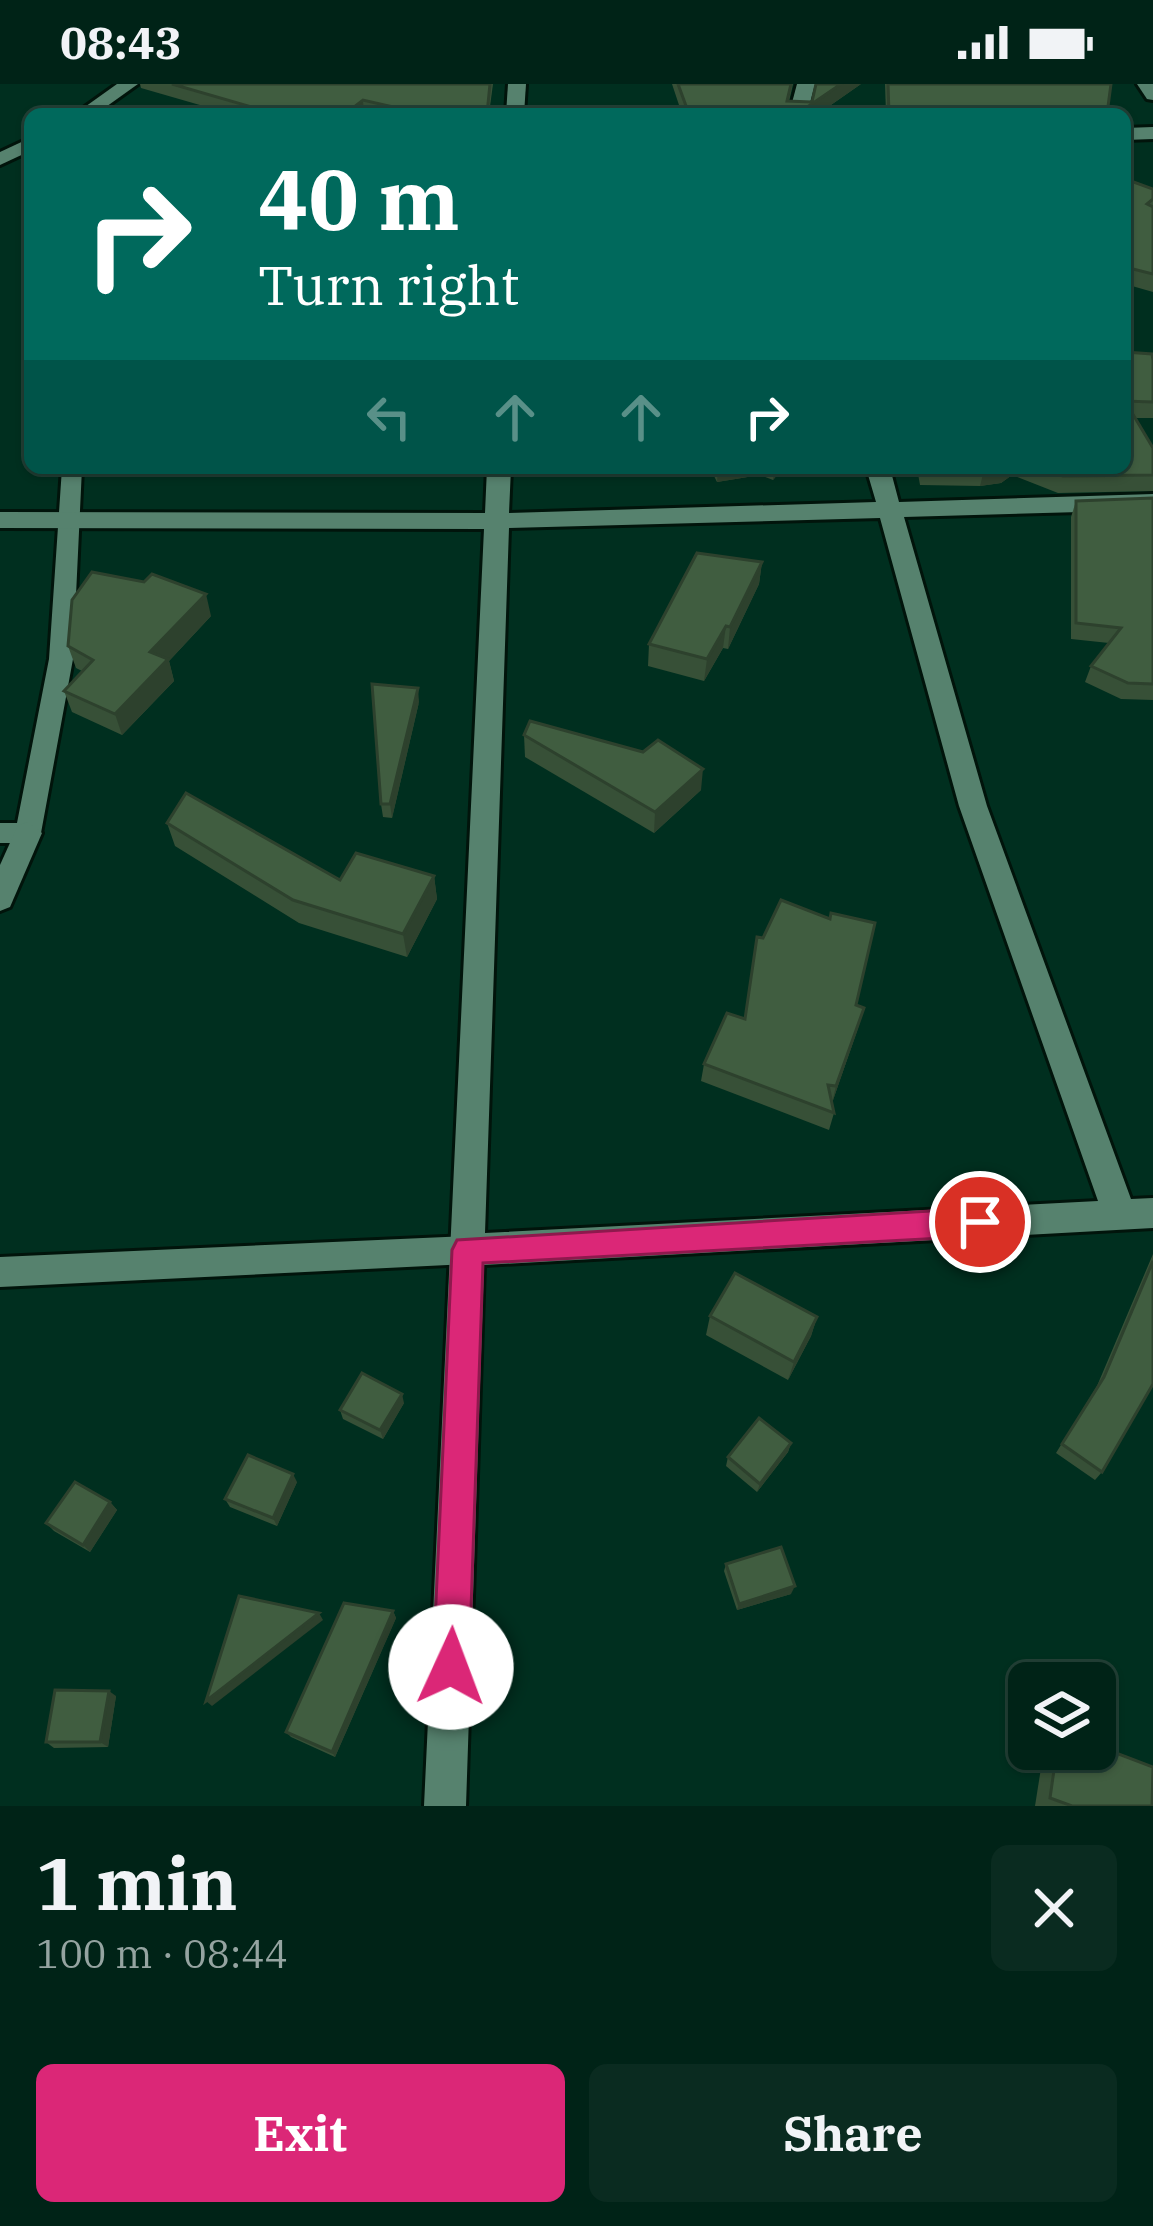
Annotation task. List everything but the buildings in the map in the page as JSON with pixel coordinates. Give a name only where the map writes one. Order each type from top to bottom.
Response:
[{"type":"street","points":[[93,108],[129,84]]},
{"type":"street","points":[[1147,84],[1153,95]]},
{"type":"street","points":[[446,1806],[499,474]]},
{"type":"street","points":[[468,1250],[1136,1214],[974,806],[880,474]]},
{"type":"street","points":[[0,520],[496,521],[1153,502]]},
{"type":"street","points":[[0,899],[14,833]]},
{"type":"lane","points":[[14,833],[61,658],[72,474]]},
{"type":"lane","points":[[0,1272],[468,1250]]},
{"type":"route","points":[[451,1667],[468,1250],[980,1222]]}]
